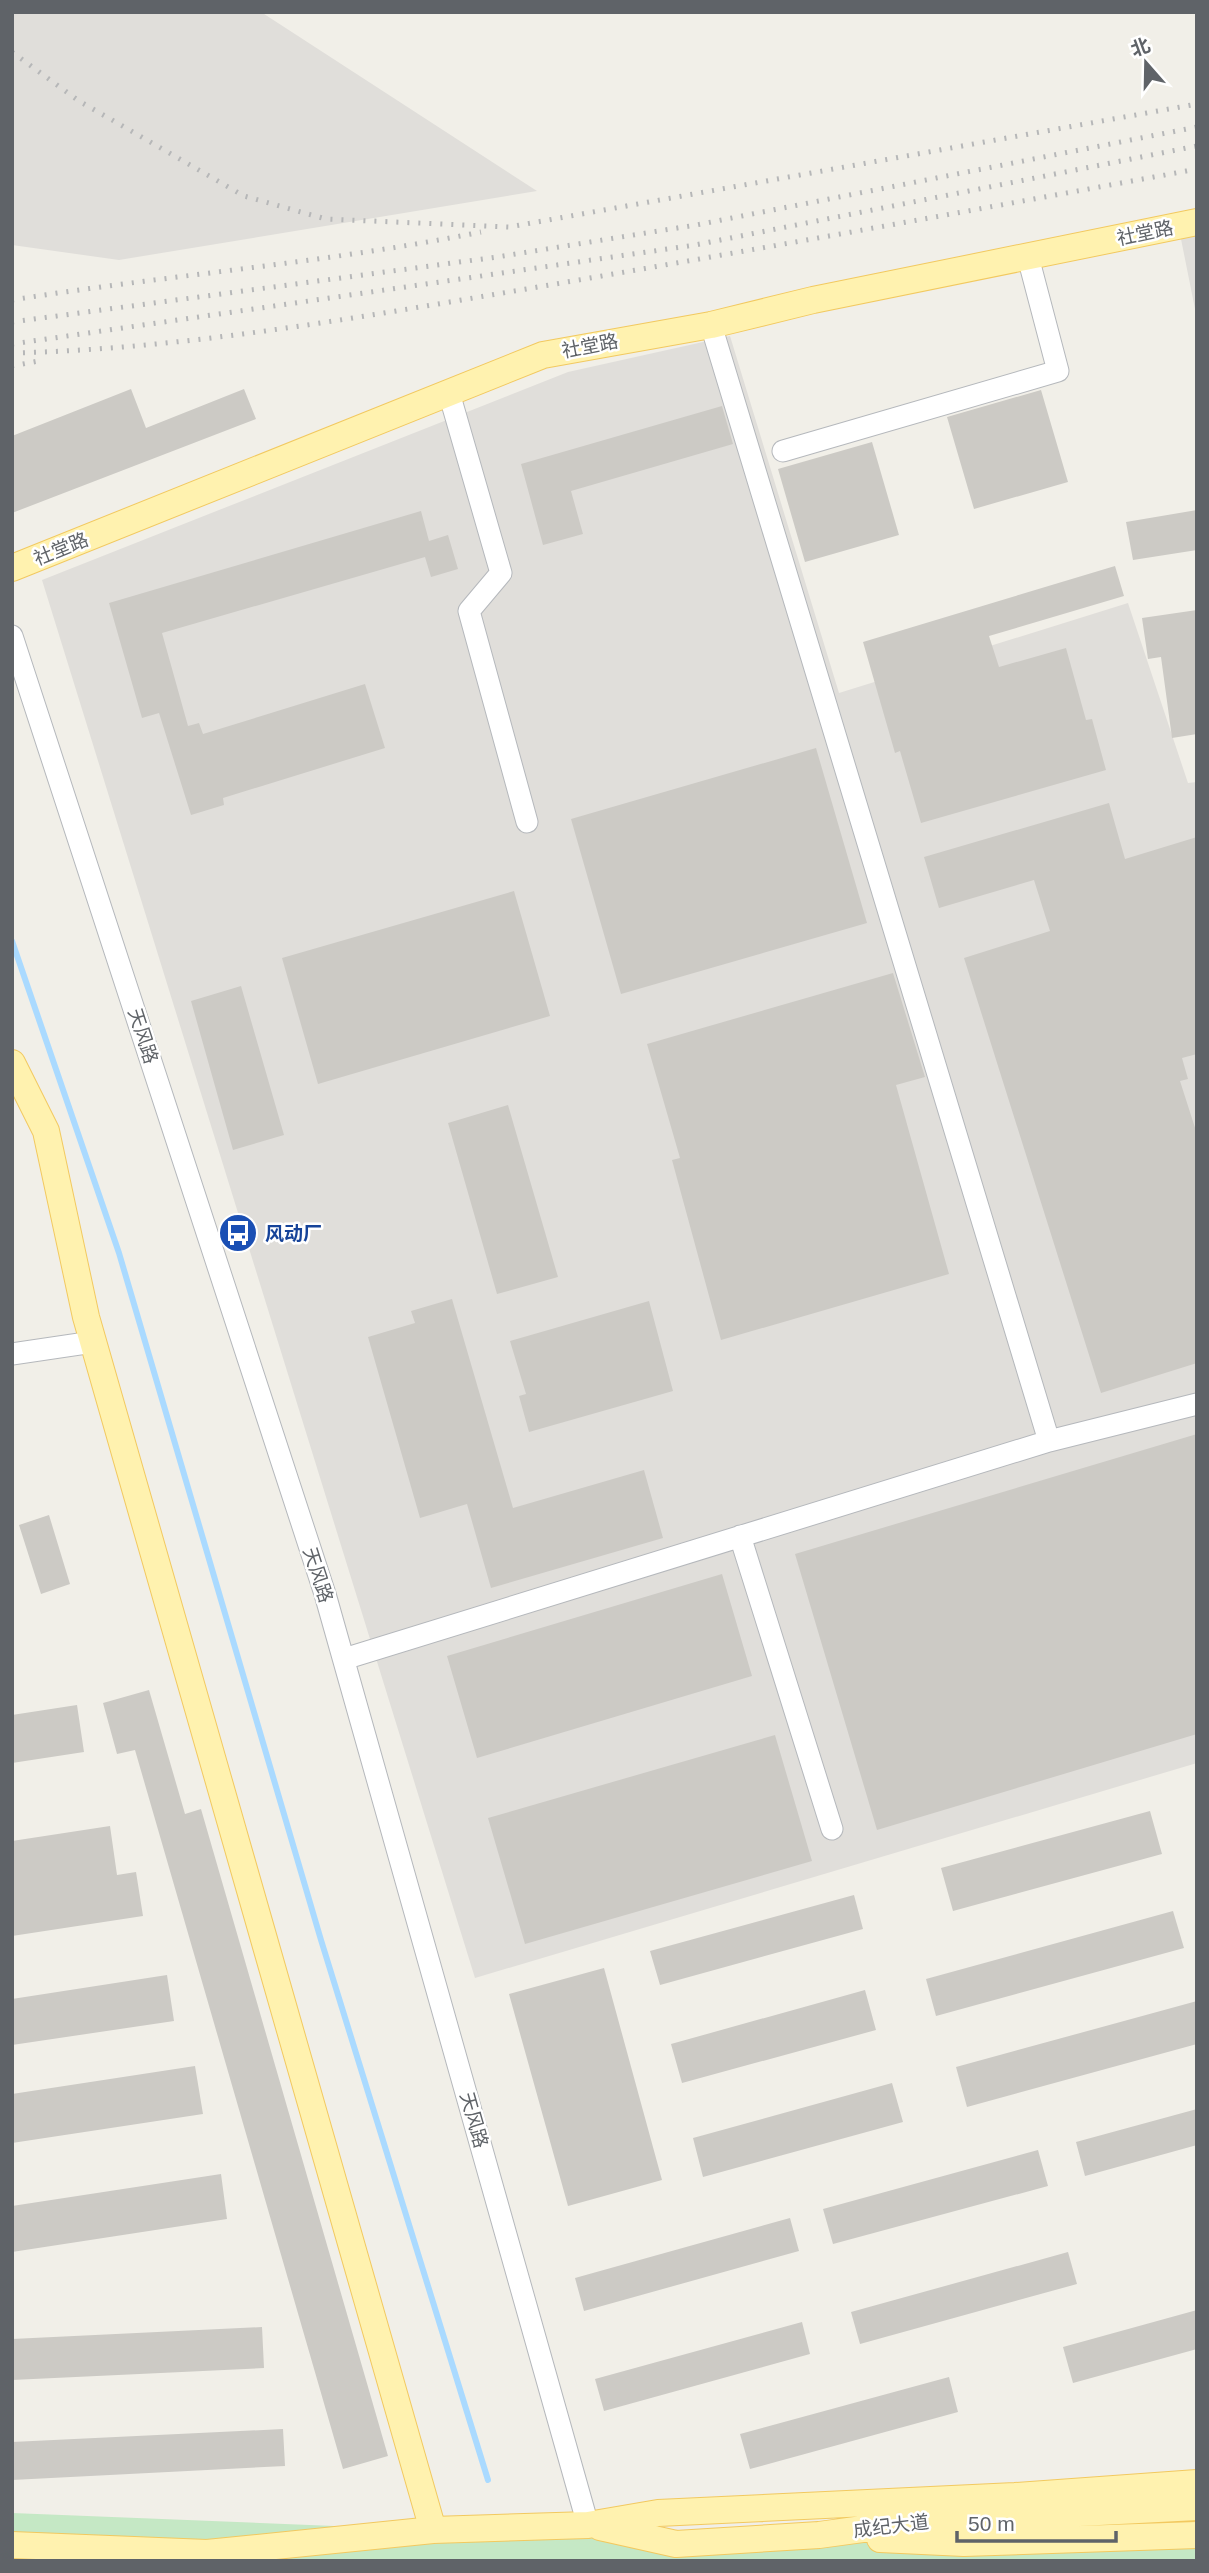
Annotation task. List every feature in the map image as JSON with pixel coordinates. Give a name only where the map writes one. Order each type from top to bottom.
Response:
[{"type":"main road","name":"社堂路","points":[[12,568],[543,355],[711,325],[813,300],[1197,222]]},
{"type":"main road","points":[[12,1063],[46,1130],[93,1342],[433,2530]]},
{"type":"main road","name":"成纪大道","points":[[12,2545],[207,2553],[433,2530],[588,2525],[658,2513],[1015,2497],[1197,2483]]},
{"type":"main road","name":"成纪大道","points":[[588,2525],[676,2544],[819,2535],[922,2521],[1197,2507]]},
{"type":"main road","points":[[819,2535],[964,2543],[1197,2535]]},
{"type":"street","points":[[783,451],[1058,371],[1028,257]]},
{"type":"street","points":[[711,325],[1049,1441]]},
{"type":"street","points":[[449,393],[501,573],[469,611],[527,822]]},
{"type":"street","name":"天风路","points":[[12,636],[344,1659],[588,2525]]},
{"type":"street","points":[[12,1354],[93,1342]]},
{"type":"street","points":[[344,1659],[1049,1441],[1197,1404]]},
{"type":"street","points":[[740,1536],[832,1829]]},
{"type":"shaded area","points":[[12,12],[261,12],[537,191],[119,260],[12,245]]},
{"type":"shaded area","points":[[1197,231],[1197,319],[1180,234]]},
{"type":"shaded area","points":[[730,336],[839,693],[1128,603],[1188,783],[1197,782],[1197,1763],[475,1978],[42,580],[568,372]]},
{"type":"green space","points":[[12,2513],[433,2530],[1197,2530],[1197,2561],[12,2561]]},
{"type":"building","points":[[131,389],[146,428],[244,389],[256,419],[12,513],[12,436]]},
{"type":"building","points":[[1041,390],[1068,482],[974,509],[947,417]]},
{"type":"building","points":[[722,406],[733,444],[571,491],[583,534],[543,545],[521,464]]},
{"type":"building","points":[[872,442],[899,535],[805,562],[778,469]]},
{"type":"building","points":[[1197,510],[1197,550],[1133,560],[1126,522]]},
{"type":"building","points":[[421,511],[429,541],[448,535],[458,569],[431,577],[425,557],[162,633],[188,726],[199,723],[203,734],[365,684],[385,748],[223,798],[224,805],[191,815],[159,713],[142,718],[109,603]]},
{"type":"building","points":[[1115,566],[1124,596],[989,636],[999,667],[1066,648],[1086,720],[1092,719],[1106,770],[921,823],[900,751],[895,753],[863,642]]},
{"type":"building","points":[[1197,610],[1197,734],[1172,738],[1161,657],[1148,659],[1142,618]]},
{"type":"building","points":[[816,748],[867,923],[621,994],[571,819]]},
{"type":"building","points":[[1109,803],[1125,859],[1197,837],[1197,1054],[1182,1058],[1188,1079],[1180,1081],[1197,1134],[1197,1363],[1101,1393],[964,958],[1050,931],[1034,880],[939,908],[924,857]]},
{"type":"building","points":[[514,891],[550,1016],[318,1084],[282,958]]},
{"type":"building","points":[[893,973],[925,1077],[896,1085],[949,1274],[721,1340],[672,1160],[680,1158],[647,1044]]},
{"type":"building","points":[[241,986],[284,1135],[233,1150],[191,1001]]},
{"type":"building","points":[[508,1105],[558,1277],[497,1294],[448,1123]]},
{"type":"building","points":[[452,1299],[513,1508],[644,1470],[663,1538],[491,1588],[467,1504],[420,1518],[368,1337],[415,1323],[411,1311]]},
{"type":"building","points":[[649,1301],[673,1391],[529,1432],[519,1396],[526,1394],[510,1341]]},
{"type":"building","points":[[1197,1434],[1197,1734],[877,1830],[795,1554]]},
{"type":"building","points":[[49,1515],[70,1584],[41,1594],[19,1525]]},
{"type":"building","points":[[722,1574],[752,1676],[477,1758],[447,1656]]},
{"type":"building","points":[[149,1690],[185,1814],[201,1809],[388,2456],[343,2469],[135,1750],[117,1754],[103,1703]]},
{"type":"building","points":[[77,1705],[84,1752],[12,1763],[12,1715]]},
{"type":"building","points":[[775,1735],[812,1861],[525,1944],[488,1818]]},
{"type":"building","points":[[1150,1811],[1162,1854],[953,1911],[941,1868]]},
{"type":"building","points":[[110,1826],[117,1875],[136,1872],[143,1916],[12,1936],[12,1841]]},
{"type":"building","points":[[854,1895],[863,1929],[660,1985],[650,1951]]},
{"type":"building","points":[[1173,1911],[1184,1948],[936,2016],[926,1979]]},
{"type":"building","points":[[604,1968],[662,2180],[568,2206],[509,1994]]},
{"type":"building","points":[[167,1975],[174,2021],[12,2045],[12,1999]]},
{"type":"building","points":[[865,1990],[876,2030],[682,2083],[671,2044]]},
{"type":"building","points":[[1197,2001],[1197,2044],[967,2107],[956,2067]]},
{"type":"building","points":[[195,2066],[203,2114],[12,2143],[12,2094]]},
{"type":"building","points":[[892,2083],[903,2122],[703,2177],[693,2138]]},
{"type":"building","points":[[1197,2109],[1197,2145],[1085,2176],[1076,2142]]},
{"type":"building","points":[[1038,2150],[1048,2186],[833,2244],[823,2209]]},
{"type":"building","points":[[221,2174],[227,2219],[12,2252],[12,2206]]},
{"type":"building","points":[[790,2218],[799,2251],[584,2311],[575,2278]]},
{"type":"building","points":[[1068,2252],[1077,2284],[860,2344],[851,2312]]},
{"type":"building","points":[[1197,2310],[1197,2349],[1073,2383],[1063,2347]]},
{"type":"building","points":[[802,2322],[810,2354],[604,2411],[595,2379]]},
{"type":"building","points":[[262,2327],[264,2368],[12,2380],[12,2339]]},
{"type":"building","points":[[949,2377],[958,2412],[750,2469],[740,2434]]},
{"type":"building","points":[[283,2429],[285,2466],[12,2480],[12,2442]]},
{"type":"waterway","points":[[12,941],[119,1253],[321,1940],[488,2480]]},
{"type":"railway","points":[[12,52],[79,101],[244,196],[326,219],[509,227],[1197,104]]},
{"type":"railway","points":[[12,322],[497,257],[696,225],[1197,127]]},
{"type":"railway","points":[[12,344],[695,245],[1197,146]]},
{"type":"railway","points":[[12,353],[143,345],[338,320],[698,259],[1197,169]]},
{"type":"railway","points":[[12,300],[306,261],[481,232]]},
{"type":"railway","points":[[12,366],[44,360]]},
{"type":"place","name":"风动厂","points":[[238,1233]]}]
